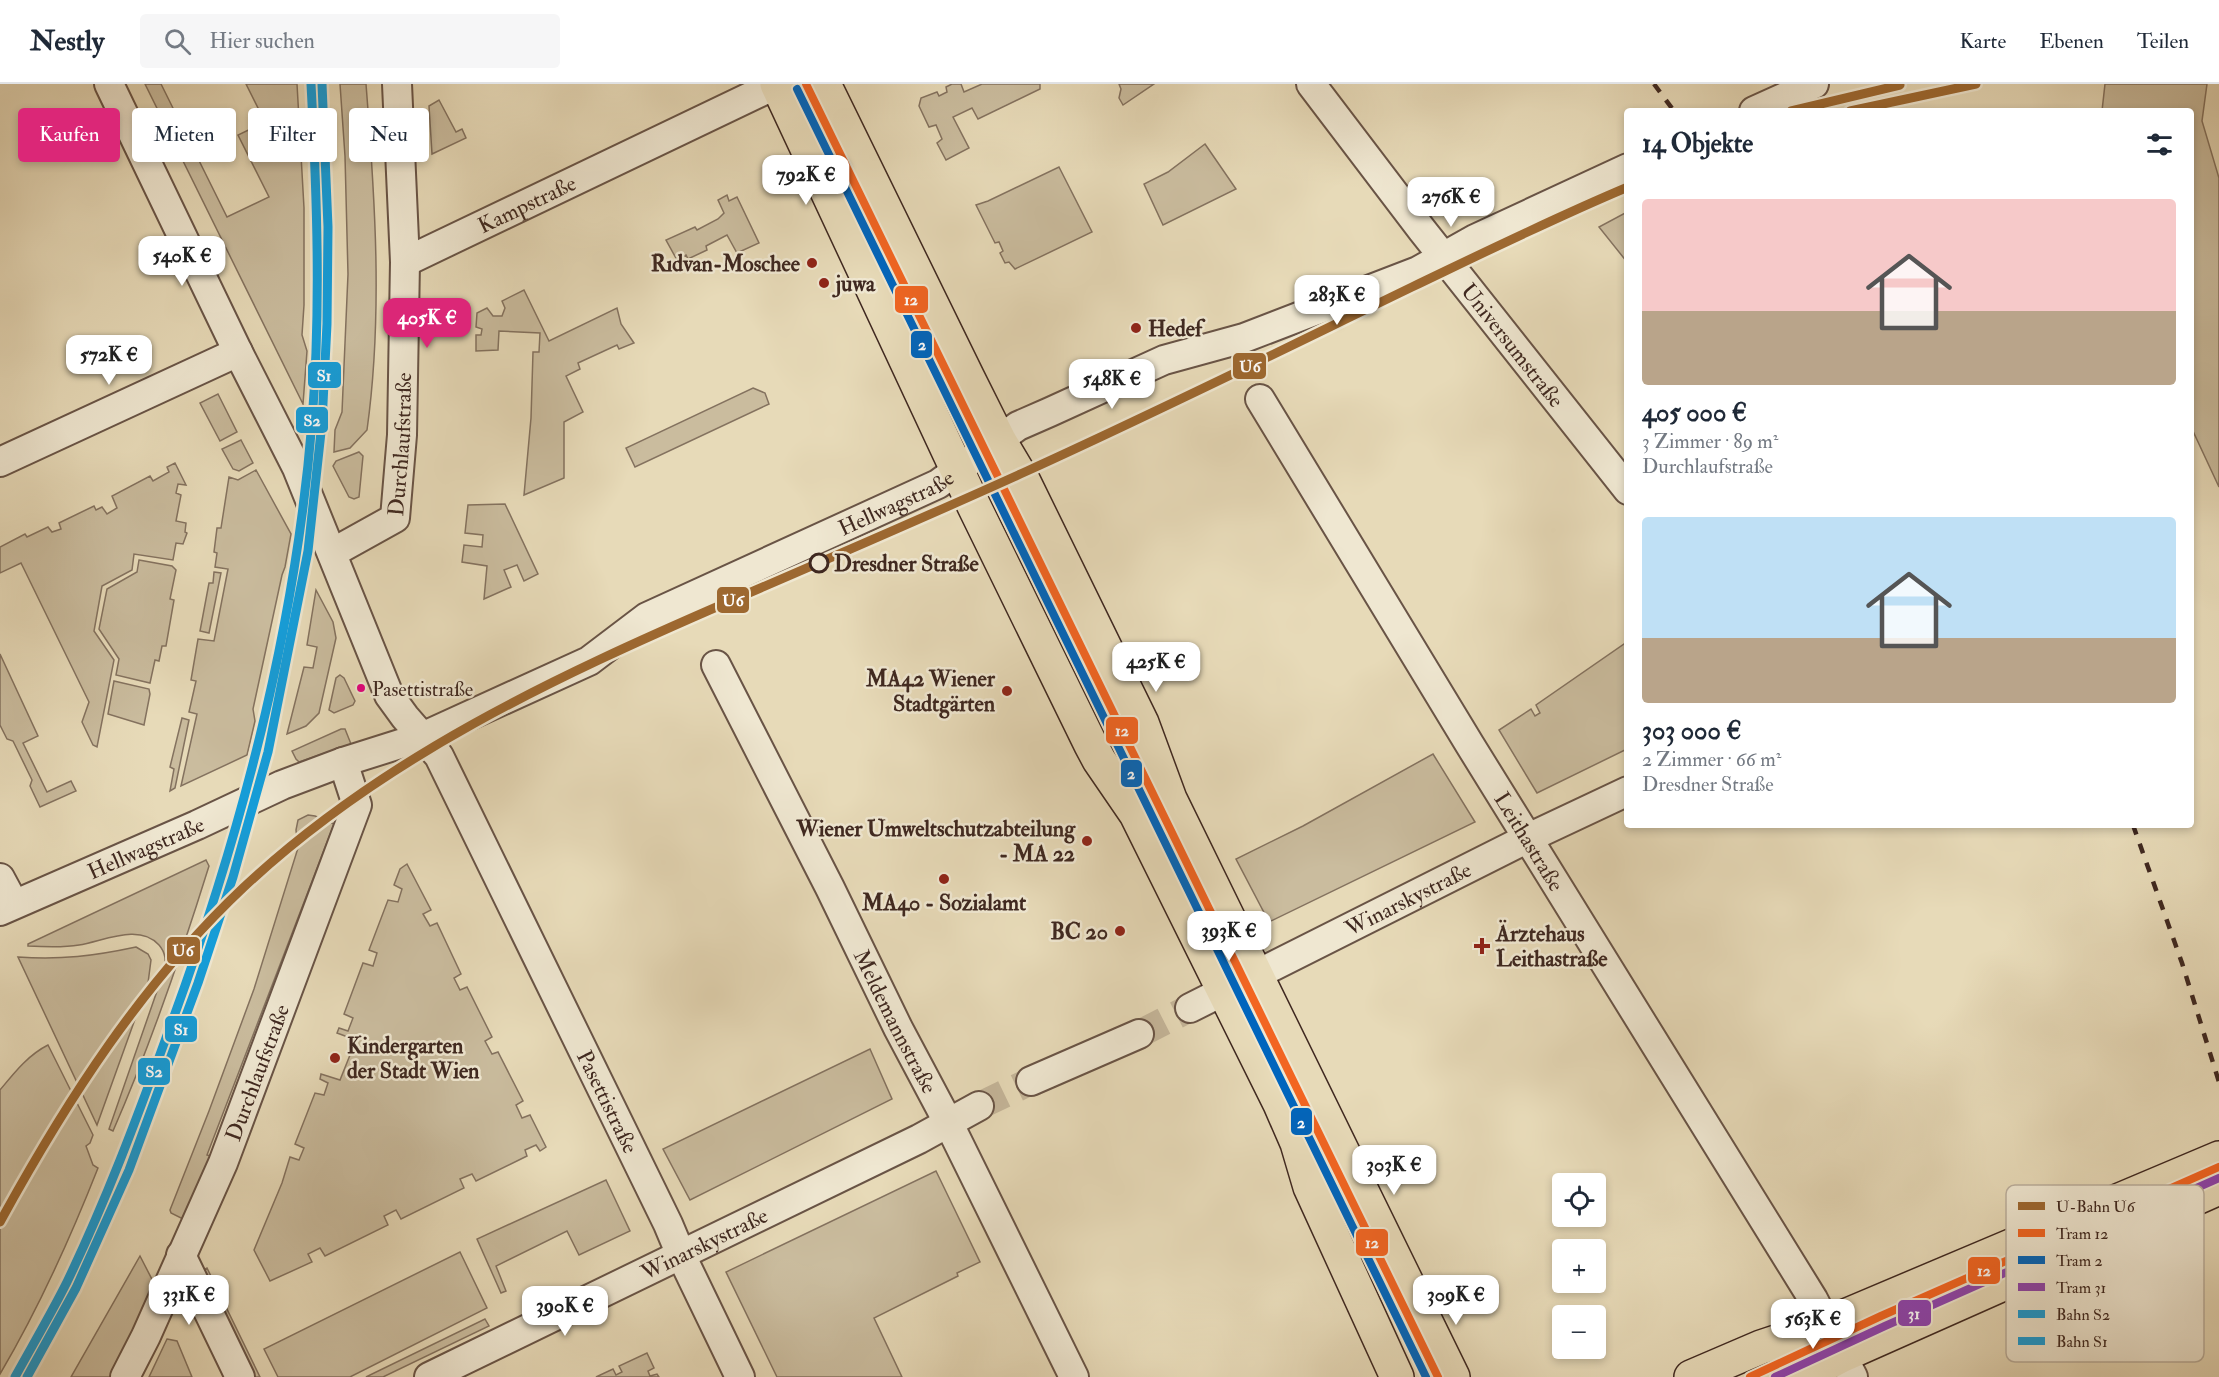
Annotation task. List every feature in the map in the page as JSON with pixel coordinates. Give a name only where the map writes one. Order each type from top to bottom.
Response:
[{"type":"main road","points":[[777,84],[957,470],[1091,745],[1136,814],[1280,1104],[1297,1143],[1311,1187],[1397,1377]]},
{"type":"main road","points":[[824,84],[999,440],[1024,482],[1137,713],[1154,752],[1170,799],[1453,1377]]},
{"type":"main road","points":[[2155,1185],[2219,1158]]},
{"type":"main road","points":[[2204,1195],[2219,1188]]},
{"type":"main road","points":[[1691,1377],[1761,1347],[1826,1324],[2006,1248]]},
{"type":"main road","points":[[1801,1377],[1847,1366],[2006,1290]]},
{"type":"street","name":"Pasettistraße","points":[[110,84],[238,352],[297,468],[389,695],[439,756],[641,1167],[740,1377]]},
{"type":"street","name":"Durchlaufstraße","points":[[332,553],[394,518],[402,435],[405,262],[397,84]]},
{"type":"street","name":"Kampstraße","points":[[405,262],[777,84]]},
{"type":"street","name":"Universumstraße","points":[[1311,84],[1624,485]]},
{"type":"street","points":[[1761,108],[1814,84]]},
{"type":"street","name":"Hellwagstraße","points":[[7,908],[197,825],[282,785],[343,762],[422,737],[590,661],[647,617],[938,484],[1018,426],[1164,360],[1244,338],[1418,271],[1475,239],[1624,170]]},
{"type":"street","points":[[0,462],[238,352]]},
{"type":"street","name":"Leithastraße","points":[[1260,399],[1813,1299],[1847,1366]]},
{"type":"street","name":"Meldemannstraße","points":[[716,666],[831,888],[898,1028],[949,1124],[1074,1377]]},
{"type":"street","name":"Durchlaufstraße","points":[[125,1377],[146,1336],[223,1163],[357,805],[343,762]]},
{"type":"street","name":"Winarskystraße","points":[[1190,1008],[1528,838],[1624,793]]},
{"type":"street","points":[[0,878],[7,908]]},
{"type":"street","points":[[1031,1081],[1139,1034]]},
{"type":"street","name":"Winarskystraße","points":[[429,1377],[949,1124],[979,1106]]},
{"type":"street","points":[[181,1255],[240,1377]]},
{"type":"shaded area","points":[[145,84],[161,84],[173,108],[157,108]]},
{"type":"shaded area","points":[[246,84],[297,84],[298,108],[258,108]]},
{"type":"shaded area","points":[[340,84],[366,84],[368,108],[349,108],[349,162],[371,162],[376,257],[372,387],[367,430],[350,448],[334,452],[335,430],[342,412],[348,274],[345,156]]},
{"type":"shaded area","points":[[961,84],[964,92],[982,84],[1040,84],[1040,89],[978,119],[972,108],[953,117],[969,148],[946,160],[937,143],[942,139],[936,125],[929,127],[919,106],[921,98],[937,92],[939,96],[947,92],[946,87]]},
{"type":"shaded area","points":[[1119,84],[1154,84],[1123,105],[1119,98],[1121,89]]},
{"type":"shaded area","points":[[2105,84],[2207,84],[2202,121],[2219,178],[2219,487],[2194,433],[2194,108],[2102,108]]},
{"type":"shaded area","points":[[439,100],[456,132],[462,129],[466,138],[432,154],[429,106]]},
{"type":"shaded area","points":[[248,130],[248,155],[238,135]]},
{"type":"shaded area","points":[[1205,144],[1236,189],[1163,225],[1144,184],[1168,172]]},
{"type":"shaded area","points":[[184,162],[200,162],[227,217],[269,197],[252,162],[301,162],[304,208],[302,335],[307,351],[303,404]]},
{"type":"shaded area","points":[[1059,167],[1092,232],[1015,269],[1009,262],[1005,263],[1000,253],[1003,251],[999,242],[995,243],[976,205]]},
{"type":"shaded area","points":[[727,195],[729,201],[737,197],[759,243],[737,253],[727,235],[706,246],[707,250],[688,259],[686,255],[677,260],[666,240],[695,227],[697,230],[718,219],[724,213],[718,200]]},
{"type":"shaded area","points":[[1624,214],[1624,258],[1599,227]]},
{"type":"shaded area","points":[[524,290],[549,341],[617,308],[621,324],[634,343],[619,349],[617,345],[578,363],[580,369],[566,376],[583,412],[564,422],[564,478],[524,495],[531,418],[533,352],[539,352],[540,333],[499,331],[498,350],[476,351],[476,335],[481,335],[482,329],[476,327],[477,313],[487,308],[493,316],[502,316],[505,308],[502,301]]},
{"type":"shaded area","points":[[753,388],[765,393],[769,404],[635,467],[626,448]]},
{"type":"shaded area","points":[[218,394],[237,432],[220,441],[200,403]]},
{"type":"shaded area","points":[[241,440],[253,463],[239,471],[233,469],[222,449]]},
{"type":"shaded area","points":[[359,452],[363,456],[359,497],[354,499],[349,497],[333,466],[336,461]]},
{"type":"shaded area","points":[[175,463],[186,485],[178,484],[176,493],[181,495],[176,521],[186,523],[185,532],[187,533],[183,544],[176,543],[173,560],[134,554],[132,570],[102,586],[94,631],[114,660],[97,747],[93,745],[82,722],[89,702],[21,563],[0,573],[0,547],[25,534],[27,537],[48,527],[52,532],[61,529],[59,523],[94,506],[96,510],[102,507],[107,514],[117,508],[112,496],[150,476],[153,481],[169,472],[167,467]]},
{"type":"shaded area","points":[[256,470],[291,534],[253,709],[255,721],[247,755],[181,786],[197,714],[189,712],[196,681],[191,680],[198,639],[214,641],[228,569],[215,567],[217,553],[214,552],[217,528],[221,528],[229,477],[238,480]]},
{"type":"shaded area","points":[[505,504],[538,574],[524,581],[517,565],[504,570],[511,587],[484,599],[487,566],[462,562],[464,545],[482,547],[483,535],[465,533],[468,505]]},
{"type":"shaded area","points":[[139,560],[172,566],[176,570],[170,599],[174,600],[166,646],[162,646],[159,661],[155,660],[150,683],[116,675],[119,659],[99,629],[107,589],[137,572]]},
{"type":"shaded area","points":[[214,572],[221,573],[209,633],[200,631],[209,583],[213,583]]},
{"type":"shaded area","points":[[316,590],[333,622],[336,638],[319,713],[306,726],[287,734],[304,667],[313,668],[317,647],[307,645]]},
{"type":"shaded area","points":[[1624,644],[1624,750],[1537,793],[1499,730],[1531,709],[1535,716],[1540,713],[1536,705]]},
{"type":"shaded area","points":[[0,654],[38,736],[23,743],[47,792],[71,781],[76,791],[40,807],[30,786],[32,780],[13,741],[7,739],[0,725]]},
{"type":"shaded area","points":[[340,675],[344,678],[355,701],[353,705],[334,713],[329,710],[336,678]]},
{"type":"shaded area","points":[[114,681],[149,689],[144,725],[108,714]]},
{"type":"shaded area","points":[[182,718],[189,720],[175,788],[170,791],[174,769],[170,767]]},
{"type":"shaded area","points":[[345,729],[351,744],[299,762],[296,759],[292,751]]},
{"type":"shaded area","points":[[1433,754],[1475,822],[1269,922],[1236,859],[1303,826]]},
{"type":"shaded area","points":[[308,815],[334,824],[207,1155],[214,1157],[189,1222],[171,1213],[170,1210],[254,989],[298,848],[296,830],[298,820]]},
{"type":"shaded area","points":[[206,860],[209,866],[176,966],[153,1033],[113,1131],[109,1129],[164,971],[163,951],[151,939],[131,934],[66,947],[28,946],[28,944]]},
{"type":"shaded area","points":[[407,864],[431,910],[423,914],[430,926],[437,923],[461,974],[454,978],[460,990],[467,987],[492,1037],[485,1041],[492,1054],[498,1052],[523,1101],[516,1105],[522,1118],[530,1115],[546,1147],[540,1151],[536,1145],[525,1150],[527,1156],[476,1181],[472,1174],[460,1179],[464,1188],[401,1219],[396,1210],[384,1216],[388,1225],[325,1256],[320,1248],[308,1254],[312,1262],[270,1281],[254,1250],[282,1183],[290,1157],[299,1160],[304,1148],[295,1144],[315,1093],[324,1095],[328,1083],[320,1079],[321,1074],[340,1080],[356,1040],[337,1033],[339,1028],[348,1031],[353,1018],[344,1014],[363,963],[373,966],[377,953],[369,950],[388,900],[398,902],[402,889],[394,885],[400,869]]},
{"type":"shaded area","points":[[136,947],[148,954],[151,960],[148,983],[97,1125],[18,957],[77,956]]},
{"type":"shaded area","points":[[48,1045],[93,1135],[86,1146],[93,1165],[98,1168],[53,1273],[0,1374],[0,1090],[28,1059]]},
{"type":"shaded area","points":[[870,1049],[892,1099],[690,1200],[663,1149]]},
{"type":"shaded area","points":[[936,1171],[980,1262],[957,1273],[958,1276],[874,1318],[902,1377],[777,1377],[726,1272]]},
{"type":"shaded area","points":[[606,1180],[630,1231],[579,1255],[567,1231],[496,1266],[506,1291],[501,1293],[477,1239]]},
{"type":"shaded area","points":[[460,1252],[487,1308],[350,1377],[278,1377],[264,1349]]},
{"type":"shaded area","points":[[140,1256],[158,1291],[134,1327],[110,1377],[71,1377]]},
{"type":"shaded area","points":[[207,1268],[260,1377],[250,1377],[199,1272]]},
{"type":"shaded area","points":[[485,1319],[489,1326],[383,1377],[366,1377]]},
{"type":"shaded area","points":[[167,1339],[177,1341],[192,1377],[149,1377]]},
{"type":"shaded area","points":[[647,1353],[654,1368],[648,1371],[650,1376],[657,1374],[659,1377],[596,1377],[613,1369],[616,1375],[622,1372],[619,1366]]},
{"type":"tunnel","points":[[1139,1034],[1190,1008]]},
{"type":"tunnel","points":[[979,1106],[1031,1081]]},
{"type":"railway","points":[[1654,84],[1672,108]]},
{"type":"railway","points":[[2134,828],[2182,963],[2219,1082]]},
{"type":"metro line","name":"U6","points":[[1864,108],[1976,84]]},
{"type":"metro line","name":"U6","points":[[1804,108],[1900,85]]},
{"type":"metro line","name":"U6","points":[[0,1222],[80,1088],[109,1045],[172,963],[244,887],[298,841],[354,798],[413,759],[473,724],[599,660],[1076,449],[1519,236],[1624,189]]},
{"type":"tram line","name":"12","points":[[806,84],[1438,1377]]},
{"type":"tram line","name":"2","points":[[797,89],[1426,1377]]},
{"type":"tram line","name":"12","points":[[2178,1185],[2219,1167]]},
{"type":"tram line","name":"31","points":[[2203,1185],[2219,1178]]},
{"type":"tram line","name":"12","points":[[1750,1377],[2006,1261]]},
{"type":"tram line","name":"31","points":[[1775,1377],[2006,1272]]},
{"type":"rail line","name":"S2","points":[[15,1377],[67,1282],[107,1192],[155,1069],[218,888],[240,811],[278,657],[304,501],[315,380],[317,253],[311,84]]},
{"type":"rail line","name":"S1","points":[[27,1377],[76,1288],[129,1170],[198,983],[233,877],[268,752],[308,551],[322,423],[327,324],[328,227],[322,84]]},
{"type":"place","name":"Rıdvan-Moschee","points":[[812,263]]},
{"type":"place","name":"juwa","points":[[824,283]]},
{"type":"place","name":"Hedef","points":[[1136,328]]},
{"type":"place","name":"Dresdner Straße","points":[[819,563]]},
{"type":"place","name":"Pasettistraße","points":[[361,688]]},
{"type":"place","name":"MA42 Wiener Stadtgärten","points":[[1007,691]]},
{"type":"place","name":"Wiener Umweltschutzabteilung - MA 22","points":[[1087,841]]},
{"type":"place","name":"MA40 - Sozialamt","points":[[944,879]]},
{"type":"place","name":"BC 20","points":[[1120,931]]},
{"type":"place","name":"Ärztehaus Leithastraße","points":[[1482,946]]},
{"type":"place","name":"Kindergarten der Stadt Wien","points":[[335,1058]]}]
